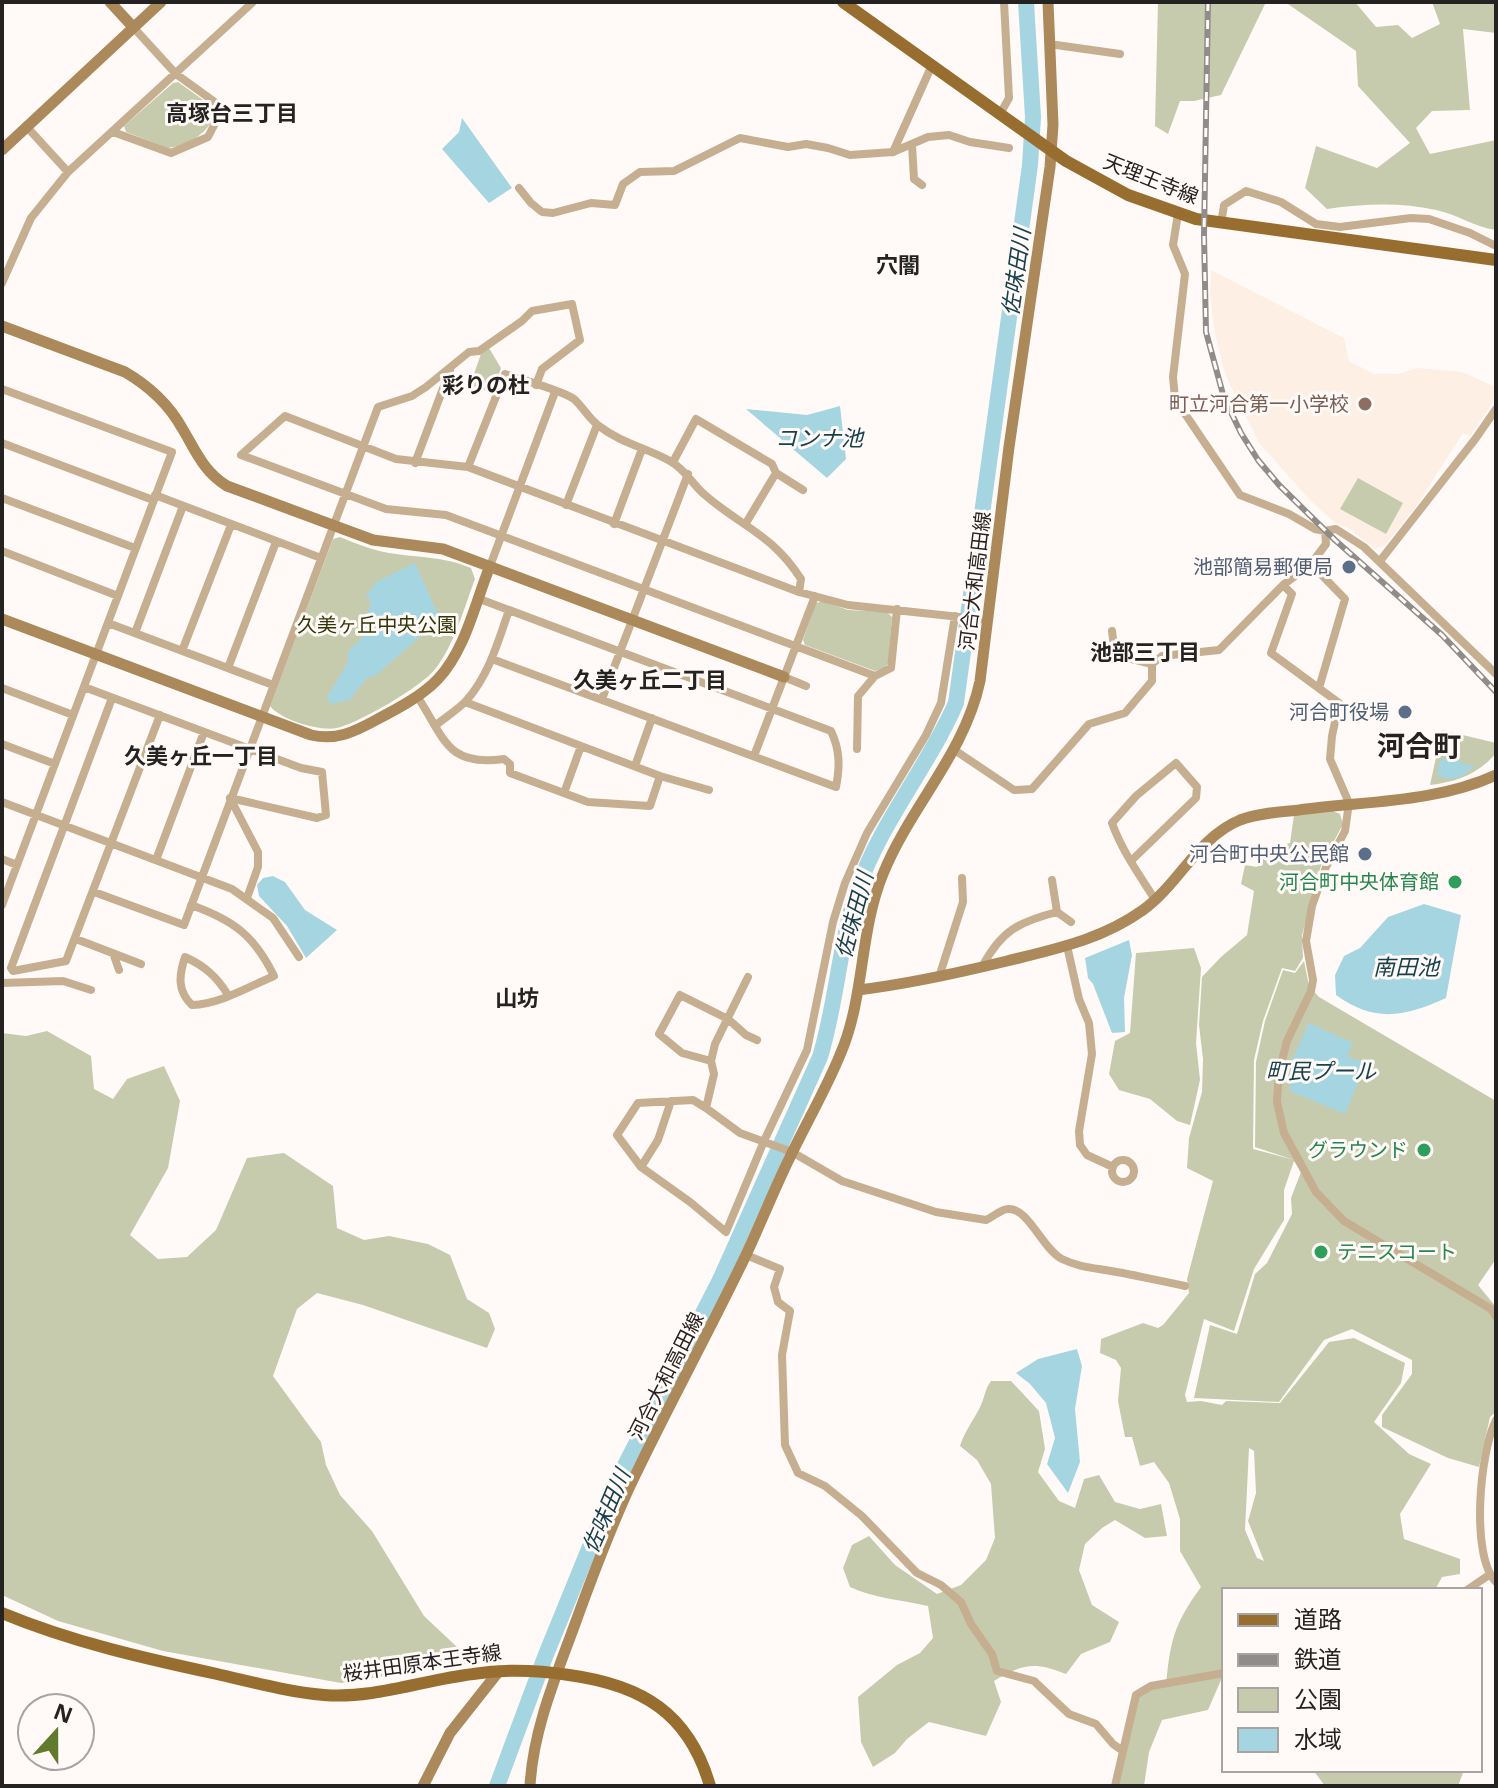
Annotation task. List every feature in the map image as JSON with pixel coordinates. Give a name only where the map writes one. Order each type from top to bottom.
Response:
[{"type":"main road","points":[[110,2],[133,27]]},
{"type":"main road","points":[[2,150],[161,2]]},
{"type":"main road","name":"天理王寺線","points":[[845,2],[1048,148],[1102,183],[1178,214],[1221,224],[1496,260]]},
{"type":"main road","name":"河合大和高田線","points":[[530,1786],[553,1672],[587,1589],[630,1486],[746,1255],[841,1053],[858,990],[870,909],[882,875],[975,704],[1048,148],[1048,2]]},
{"type":"main road","points":[[2,326],[133,377],[149,388],[169,408],[202,465],[212,476],[235,489],[373,540],[443,549],[784,677]]},
{"type":"main road","points":[[2,619],[260,717],[311,735],[335,737],[358,730],[436,682],[456,653],[490,566]]},
{"type":"main road","points":[[858,990],[939,977],[1067,946],[1108,931],[1156,901],[1207,841],[1242,819],[1349,803],[1439,795],[1471,787],[1496,775]]},
{"type":"main road","name":"桜井田原本王寺線","points":[[2,1613],[48,1632],[114,1652],[324,1695],[376,1692],[499,1671],[553,1672],[614,1683],[661,1707],[690,1738],[710,1786]]},
{"type":"main road","points":[[423,1786],[450,1733],[499,1671]]},
{"type":"street","points":[[2,283],[31,218],[68,172],[253,2]]},
{"type":"street","points":[[1000,114],[1009,98],[1004,2]]},
{"type":"street","points":[[113,132],[171,153],[208,137],[223,108],[176,74],[133,27]]},
{"type":"street","points":[[1049,44],[1120,54]]},
{"type":"street","points":[[893,152],[932,65]]},
{"type":"street","points":[[26,126],[68,172]]},
{"type":"street","points":[[519,188],[542,212],[553,213],[591,203],[615,205],[623,184],[640,172],[674,171],[740,138],[788,147],[806,144],[850,155],[893,152],[928,137],[949,135],[1009,148]]},
{"type":"street","points":[[912,145],[914,179],[922,185]]},
{"type":"street","points":[[1221,224],[1224,205],[1246,191],[1281,202],[1316,224],[1340,227],[1411,218],[1429,219],[1496,246]]},
{"type":"street","points":[[1178,214],[1173,245],[1185,274],[1173,377],[1175,399],[1240,495],[1289,514],[1315,529],[1336,529],[1364,547],[1496,674]]},
{"type":"street","points":[[94,892],[184,925],[378,407],[412,396],[469,352],[479,351],[532,311],[572,304],[580,340],[542,369],[536,385]]},
{"type":"street","points":[[415,463],[451,366]]},
{"type":"street","points":[[468,467],[505,374],[573,398],[597,425],[673,462],[688,474],[701,492],[766,537],[790,562],[801,579],[799,592]]},
{"type":"street","points":[[2,389],[172,452],[2,905]]},
{"type":"street","points":[[490,566],[555,392]]},
{"type":"street","points":[[1380,561],[1496,409]]},
{"type":"street","points":[[875,676],[446,515],[386,509],[241,455],[285,416],[396,459],[468,467],[799,592],[848,605],[988,620]]},
{"type":"street","points":[[673,462],[696,419],[772,464],[776,473],[803,490]]},
{"type":"street","points":[[566,505],[597,425]]},
{"type":"street","points":[[2,443],[321,558]]},
{"type":"street","points":[[614,524],[642,449]]},
{"type":"street","points":[[746,523],[776,473]]},
{"type":"street","points":[[602,699],[688,474]]},
{"type":"street","points":[[2,498],[135,548]]},
{"type":"street","points":[[135,633],[183,506]]},
{"type":"street","points":[[182,651],[231,525]]},
{"type":"street","points":[[1152,664],[1162,656],[1219,650],[1283,585],[1311,564],[1326,544],[1325,531]]},
{"type":"street","points":[[228,668],[276,542]]},
{"type":"street","points":[[2,551],[118,596]]},
{"type":"street","points":[[1311,564],[1345,599],[1319,688]]},
{"type":"street","points":[[1283,585],[1292,594],[1271,653],[1339,703],[1330,759],[1349,803],[1345,831],[1326,867],[1312,906],[1306,941],[1313,980],[1311,991],[1287,1041],[1279,1072],[1277,1102],[1284,1133],[1316,1192],[1344,1221],[1491,1309],[1496,1317]]},
{"type":"street","points":[[754,756],[815,596]]},
{"type":"street","points":[[477,598],[831,731],[837,744],[840,768],[836,787],[492,659]]},
{"type":"street","points":[[857,749],[858,696],[875,676],[891,668],[897,609]]},
{"type":"street","points":[[436,725],[465,702],[481,681],[509,610]]},
{"type":"street","points":[[955,616],[941,703],[926,735],[867,833],[845,883],[833,922],[807,1050],[764,1141],[726,1232],[641,1167],[617,1135],[638,1103],[693,1100],[740,1133],[764,1141],[792,1152],[842,1181],[936,1212],[986,1220],[1005,1209],[1014,1209],[1025,1217],[1050,1251],[1061,1259],[1088,1269],[1108,1270],[1185,1286]]},
{"type":"street","points":[[108,623],[273,685]]},
{"type":"street","points":[[1112,631],[1114,646],[1128,658],[1152,664]]},
{"type":"street","points":[[953,749],[1014,790],[1032,789],[1089,724],[1125,713],[1152,681],[1152,664]]},
{"type":"street","points":[[784,677],[806,686]]},
{"type":"street","points":[[84,687],[301,768],[322,772],[326,815],[317,818],[230,798]]},
{"type":"street","points":[[2,688],[73,715]]},
{"type":"street","points":[[417,696],[451,751],[479,762],[504,759],[510,764],[510,773],[588,802],[650,806],[660,776]]},
{"type":"street","points":[[112,698],[11,968],[13,971],[66,961],[160,715]]},
{"type":"street","points":[[465,702],[660,776],[709,790]]},
{"type":"street","points":[[635,766],[652,718]]},
{"type":"street","points":[[156,860],[204,732]]},
{"type":"street","points":[[2,744],[55,764]]},
{"type":"street","points":[[564,793],[581,746]]},
{"type":"street","points":[[1131,861],[1196,798],[1197,787],[1176,763],[1136,796],[1112,823],[1117,839],[1156,901]]},
{"type":"street","points":[[230,798],[258,852],[258,867],[247,898]]},
{"type":"street","points":[[2,802],[201,877],[247,898],[273,918],[299,957]]},
{"type":"street","points":[[2,859],[17,865]]},
{"type":"street","points":[[939,977],[963,902],[962,878]]},
{"type":"street","points":[[1052,880],[1057,912],[1071,922]]},
{"type":"street","points":[[191,905],[216,914],[248,934],[263,953],[274,976],[228,995],[204,1004],[192,1005],[183,997],[179,975],[185,957],[217,978],[228,995]]},
{"type":"street","points":[[981,967],[1008,930],[1030,919],[1057,912]]},
{"type":"street","points":[[76,939],[141,964]]},
{"type":"street","points":[[1067,946],[1079,999],[1089,1023],[1092,1054],[1079,1131],[1080,1145],[1087,1155],[1113,1167]]},
{"type":"street","points":[[113,953],[119,970]]},
{"type":"street","points":[[706,1108],[714,1074],[711,1061],[748,977]]},
{"type":"street","points":[[2,983],[63,981],[91,990]]},
{"type":"street","points":[[711,1061],[682,1053],[659,1034],[680,995],[728,1019],[746,1035],[757,1040]]},
{"type":"street","points":[[641,1167],[658,1140],[671,1101]]},
{"type":"street","points":[[746,1255],[780,1269],[774,1287],[778,1302],[790,1311],[782,1355],[785,1445],[798,1473],[825,1486],[862,1516],[917,1573],[941,1585],[961,1602],[971,1624],[992,1654],[997,1671],[1034,1681],[1069,1714],[1096,1724],[1123,1751]]},
{"type":"street","points":[[1472,1588],[1492,1579],[1481,1533],[1480,1500],[1484,1456],[1496,1420],[1496,1407]]},
{"type":"street","points":[[1115,1786],[1136,1695],[1151,1686],[1222,1673]]},
{"type":"shaded area","name":"町立河合第一小学校","points":[[1211,270],[1344,338],[1349,361],[1374,374],[1399,374],[1417,368],[1462,372],[1496,387],[1496,397],[1470,436],[1463,433],[1415,508],[1384,546],[1375,549],[1350,529],[1335,523],[1259,443],[1225,374],[1215,334],[1210,294]]},
{"type":"green space","points":[[1158,2],[1266,2],[1221,95],[1180,101],[1168,134],[1155,126]]},
{"type":"green space","points":[[1285,2],[1355,2],[1376,27],[1398,25],[1412,38],[1440,24],[1432,2],[1496,2],[1496,33],[1463,29],[1470,110],[1432,111],[1416,128],[1430,154],[1496,140],[1496,230],[1422,207],[1382,205],[1327,209],[1305,188],[1316,146],[1377,168],[1410,143],[1358,86],[1356,51]]},
{"type":"green space","points":[[178,82],[213,107],[216,113],[203,132],[191,141],[168,148],[126,132],[124,126]]},
{"type":"green space","points":[[489,348],[501,368],[492,393],[470,385],[481,354]]},
{"type":"green space","points":[[1358,478],[1403,503],[1386,534],[1340,509]]},
{"type":"green space","name":"久美ヶ丘中央公園","points":[[340,537],[383,552],[460,564],[471,568],[475,579],[449,648],[429,676],[390,703],[347,725],[330,729],[291,720],[270,706],[333,539]]},
{"type":"green space","points":[[823,601],[848,610],[887,612],[892,617],[885,668],[875,671],[805,645],[803,640],[816,603]]},
{"type":"green space","points":[[1442,730],[1496,743],[1496,753],[1466,776],[1430,785]]},
{"type":"green space","points":[[1330,810],[1340,814],[1343,824],[1321,866],[1302,935],[1303,958],[1295,971],[1282,968],[1263,1021],[1254,1060],[1253,1149],[1294,1160],[1255,1147],[1256,1062],[1265,1021],[1283,970],[1295,973],[1304,961],[1309,986],[1319,997],[1496,1101],[1496,1259],[1478,1285],[1496,1307],[1496,1412],[1490,1417],[1479,1467],[1448,1458],[1382,1427],[1382,1415],[1412,1374],[1412,1360],[1352,1329],[1324,1340],[1279,1402],[1194,1398],[1210,1325],[1237,1334],[1255,1274],[1267,1263],[1292,1214],[1291,1198],[1301,1172],[1294,1161],[1284,1190],[1284,1220],[1254,1269],[1234,1331],[1204,1319],[1185,1395],[1187,1402],[1222,1405],[1226,1401],[1280,1403],[1329,1342],[1354,1338],[1405,1363],[1401,1383],[1374,1422],[1409,1454],[1431,1464],[1400,1514],[1404,1539],[1460,1559],[1460,1574],[1442,1577],[1436,1588],[1222,1588],[1222,1678],[1208,1710],[1162,1720],[1149,1752],[1144,1786],[1117,1786],[1138,1697],[1145,1691],[1166,1686],[1175,1634],[1201,1587],[1180,1551],[1180,1519],[1169,1483],[1154,1462],[1140,1466],[1132,1437],[1125,1437],[1118,1401],[1121,1368],[1116,1360],[1100,1353],[1101,1339],[1143,1323],[1158,1328],[1189,1293],[1187,1279],[1213,1181],[1187,1168],[1189,1138],[1202,1092],[1203,1059],[1199,1025],[1202,977],[1247,935],[1254,891],[1241,884],[1245,865],[1257,867],[1267,849],[1290,843],[1294,815]],"holes":[[[1249,1448],[1254,1451],[1256,1493],[1248,1521],[1264,1561],[1257,1558],[1245,1530]]]},
{"type":"green space","points":[[1194,948],[1201,968],[1196,1043],[1200,1080],[1190,1125],[1177,1121],[1150,1099],[1119,1090],[1109,1074],[1115,1041],[1130,1033],[1136,953]]},
{"type":"green space","points":[[47,1031],[91,1056],[94,1089],[113,1099],[127,1079],[164,1066],[180,1101],[168,1168],[130,1235],[158,1259],[187,1257],[216,1230],[247,1158],[284,1153],[333,1186],[337,1228],[364,1240],[389,1236],[428,1244],[450,1255],[467,1299],[489,1313],[495,1329],[487,1348],[363,1305],[317,1293],[297,1309],[273,1376],[321,1442],[326,1465],[340,1495],[372,1531],[424,1616],[473,1662],[341,1683],[163,1651],[58,1621],[2,1595],[2,1033],[26,1036]]},
{"type":"green space","points":[[991,1381],[1011,1381],[1039,1411],[1045,1449],[1038,1472],[1059,1501],[1075,1508],[1084,1479],[1099,1475],[1115,1502],[1140,1509],[1161,1504],[1167,1536],[1145,1538],[1115,1520],[1085,1544],[1079,1570],[1092,1605],[1119,1622],[1110,1642],[1081,1654],[1066,1674],[1045,1667],[1028,1666],[994,1681],[1001,1702],[986,1736],[929,1722],[895,1753],[873,1767],[861,1742],[858,1697],[897,1665],[920,1653],[933,1638],[928,1606],[850,1587],[843,1568],[852,1545],[869,1536],[895,1565],[937,1594],[961,1585],[986,1560],[995,1538],[991,1484],[977,1460],[960,1446]]},
{"type":"green space","points":[[1314,1772],[1463,1772],[1458,1786],[1325,1786]]},
{"type":"water","points":[[462,118],[512,188],[489,203],[442,149],[459,132]]},
{"type":"water","name":"コンナ池","points":[[840,406],[846,459],[827,478],[746,409],[807,415]]},
{"type":"water","points":[[415,563],[440,619],[375,676],[367,678],[349,700],[331,704],[327,697],[348,662],[348,651],[361,639],[371,601],[366,596],[376,582]]},
{"type":"water","points":[[1455,757],[1463,764],[1475,765],[1458,778],[1437,775],[1440,760]]},
{"type":"water","points":[[273,876],[285,882],[305,910],[337,930],[306,958],[287,926],[259,896],[257,885],[263,878]]},
{"type":"water","name":"南田池","points":[[1424,904],[1461,915],[1446,998],[1403,1013],[1390,1014],[1364,1010],[1336,995],[1335,975],[1344,956],[1360,948],[1388,917]]},
{"type":"water","points":[[1129,940],[1132,955],[1124,998],[1125,1032],[1112,1033],[1088,978],[1085,958]]},
{"type":"water","name":"町民プール","points":[[1309,1023],[1353,1043],[1347,1056],[1366,1064],[1345,1114],[1290,1091],[1292,1060]]},
{"type":"water","points":[[1077,1349],[1082,1366],[1075,1409],[1080,1462],[1068,1493],[1047,1464],[1055,1438],[1046,1403],[1016,1373],[1038,1359]]},
{"type":"waterway","name":"佐味田川","points":[[497,1786],[615,1485],[720,1280],[820,1057],[852,909],[868,864],[956,703],[1030,165],[1033,117],[1026,2]]},
{"type":"railway","points":[[1208,2],[1204,235],[1206,332],[1224,398],[1258,460],[1279,485],[1335,540],[1442,635],[1496,692]]},
{"type":"place","name":"町立河合第一小学校","points":[[1365,404]]},
{"type":"place","name":"池部簡易郵便局","points":[[1349,567]]},
{"type":"place","name":"河合町役場","points":[[1405,712]]},
{"type":"place","name":"河合町中央公民館","points":[[1365,854]]},
{"type":"place","name":"河合町中央体育館","points":[[1455,882]]},
{"type":"place","name":"グラウンド","points":[[1424,1150]]},
{"type":"place","name":"テニスコート","points":[[1321,1252]]},
{"type":"district","name":"高塚台三丁目","points":[[232,113]]},
{"type":"district","name":"穴闇","points":[[898,265]]},
{"type":"district","name":"彩りの杜","points":[[486,385]]},
{"type":"district","name":"池部三丁目","points":[[1145,652]]},
{"type":"district","name":"久美ヶ丘二丁目","points":[[650,680]]},
{"type":"district","name":"河合町","points":[[1419,746]]},
{"type":"district","name":"久美ヶ丘一丁目","points":[[201,756]]},
{"type":"district","name":"山坊","points":[[517,998]]}]
